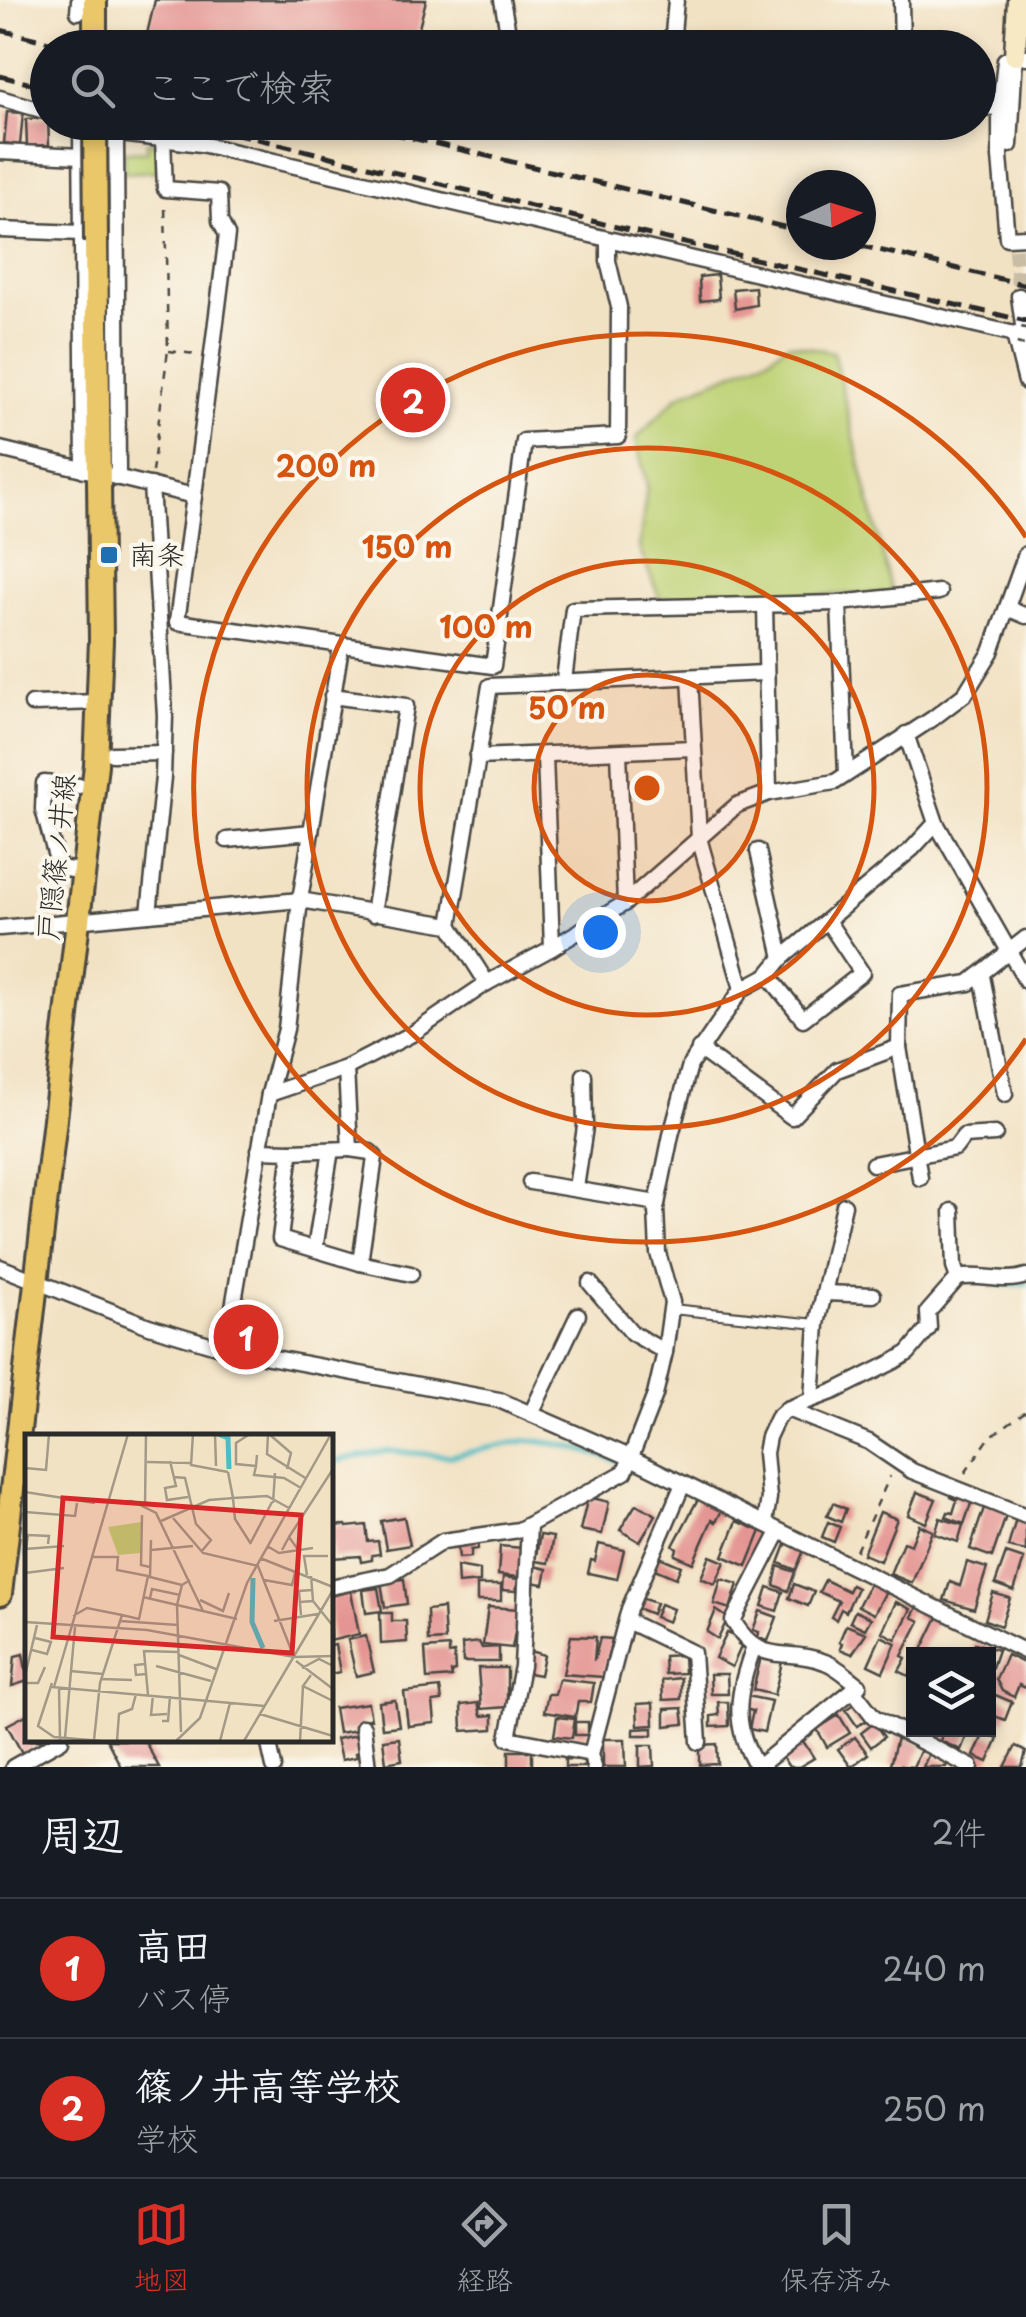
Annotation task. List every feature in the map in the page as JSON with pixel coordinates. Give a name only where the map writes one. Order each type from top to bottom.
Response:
[{"type":"main road","points":[[84,4],[90,30]]},
{"type":"main road","name":"戸隠篠ノ井線","points":[[0,1594],[86,872],[100,702],[100,474],[89,238],[99,140]]},
{"type":"street","points":[[502,0],[508,30]]},
{"type":"street","points":[[673,30],[676,0]]},
{"type":"street","points":[[901,0],[902,30]]},
{"type":"street","points":[[1018,0],[1020,56],[1010,139],[1020,232],[1006,238],[1000,108],[1005,60],[1020,56]]},
{"type":"street","points":[[0,98],[30,107]]},
{"type":"street","points":[[996,108],[1000,108]]},
{"type":"street","points":[[0,230],[89,238],[81,156],[92,140]]},
{"type":"street","points":[[100,140],[100,474]]},
{"type":"street","points":[[149,914],[164,754],[169,623],[194,496],[227,235],[220,221],[219,192],[165,189],[163,140]]},
{"type":"street","points":[[171,140],[1021,338]]},
{"type":"street","points":[[0,152],[81,156]]},
{"type":"street","points":[[169,623],[493,666],[524,441],[618,436],[619,307],[608,261],[608,242]]},
{"type":"street","points":[[1018,296],[1026,382]]},
{"type":"street","points":[[0,449],[194,496]]},
{"type":"street","points":[[150,486],[169,623]]},
{"type":"street","points":[[269,1094],[346,1068],[412,1034],[487,983],[625,902],[738,805],[769,793],[835,782],[966,694],[991,652],[1026,554]]},
{"type":"street","points":[[564,680],[573,609],[838,603],[939,592]]},
{"type":"street","points":[[838,603],[846,774]]},
{"type":"street","points":[[764,605],[769,793]]},
{"type":"street","points":[[1007,608],[1026,616]]},
{"type":"street","points":[[226,1349],[269,1094],[286,1029],[300,900],[341,646]]},
{"type":"street","points":[[487,983],[450,926],[490,686],[764,672]]},
{"type":"street","points":[[690,677],[698,838],[742,989]]},
{"type":"street","points":[[332,696],[406,706],[374,914]]},
{"type":"street","points":[[32,704],[100,702]]},
{"type":"street","points":[[906,734],[936,824],[1026,981]]},
{"type":"street","points":[[477,757],[693,748]]},
{"type":"street","points":[[619,752],[625,902]]},
{"type":"street","points":[[112,754],[164,754]]},
{"type":"street","points":[[545,756],[552,948]]},
{"type":"street","points":[[79,786],[44,783],[43,809],[59,868],[86,872]]},
{"type":"street","points":[[332,1587],[390,1575],[443,1541],[495,1535],[529,1525],[625,1472],[656,1394],[664,1352],[671,1308],[658,1253],[658,1203],[690,1066],[742,989],[768,975],[782,958],[828,922],[936,824]]},
{"type":"street","points":[[227,840],[311,832]]},
{"type":"street","points":[[758,851],[782,958]]},
{"type":"street","points":[[0,928],[300,900],[450,926]]},
{"type":"street","points":[[768,975],[803,1019],[862,973],[828,922]]},
{"type":"street","points":[[920,1178],[899,1046],[900,994],[969,983],[1026,938]]},
{"type":"street","points":[[982,976],[1005,1094]]},
{"type":"street","points":[[699,1049],[792,1117],[837,1070],[899,1046]]},
{"type":"street","points":[[346,1068],[350,1149]]},
{"type":"street","points":[[576,1188],[585,1127],[584,1075]]},
{"type":"street","points":[[872,1164],[955,1148],[964,1136],[995,1134]]},
{"type":"street","points":[[259,1150],[350,1149],[370,1152],[375,1157],[360,1264]]},
{"type":"street","points":[[315,1250],[331,1150]]},
{"type":"street","points":[[291,1151],[280,1239],[360,1264],[411,1274]]},
{"type":"street","points":[[530,1182],[658,1203]]},
{"type":"street","points":[[812,1399],[817,1324],[844,1205]]},
{"type":"street","points":[[952,1211],[954,1267],[958,1278]]},
{"type":"street","points":[[0,1267],[149,1326],[226,1349],[498,1400],[633,1459],[1026,1652]]},
{"type":"street","points":[[765,1523],[769,1498],[765,1453],[777,1418],[788,1408],[835,1391],[908,1352],[929,1328],[928,1312],[958,1278],[1002,1280],[1026,1276]]},
{"type":"street","points":[[590,1283],[632,1333],[664,1352]]},
{"type":"street","points":[[826,1293],[874,1295]]},
{"type":"street","points":[[531,1414],[578,1315]]},
{"type":"street","points":[[788,1408],[869,1442],[912,1470],[1026,1516]]},
{"type":"street","points":[[529,1525],[522,1666],[508,1738],[593,1760],[627,1620],[648,1559],[683,1484]]},
{"type":"street","points":[[754,1646],[739,1687],[739,1706],[742,1736],[758,1767],[859,1685],[824,1661],[766,1653],[744,1640],[732,1621],[779,1532]]},
{"type":"street","points":[[627,1620],[693,1653],[699,1742]]},
{"type":"street","points":[[853,1690],[874,1717],[971,1767]]},
{"type":"street","points":[[363,1726],[368,1767]]},
{"type":"street","points":[[13,1767],[57,1742]]},
{"type":"street","points":[[268,1742],[274,1767]]},
{"type":"lane","points":[[671,1308],[817,1324]]},
{"type":"path","points":[[150,486],[168,350],[165,189]]},
{"type":"path","points":[[168,350],[212,356]]},
{"type":"path","points":[[955,1487],[990,1437],[1026,1411]]},
{"type":"path","points":[[850,1566],[897,1460]]},
{"type":"green space","points":[[147,142],[159,147],[160,171],[124,173],[123,152],[147,151]]},
{"type":"green space","points":[[788,343],[833,352],[892,593],[660,599],[639,548],[647,486],[636,439],[679,395],[770,357]]},
{"type":"building","points":[[155,0],[426,0],[418,30],[148,30]]},
{"type":"building","points":[[7,112],[23,113],[20,145],[4,143]]},
{"type":"building","points":[[26,119],[30,119],[30,140],[49,140],[49,145],[27,146]]},
{"type":"building","points":[[717,275],[719,299],[700,301],[699,277]]},
{"type":"building","points":[[755,287],[756,305],[735,309],[733,289]]},
{"type":"building","points":[[954,1488],[974,1495],[964,1524],[946,1517],[948,1512],[953,1513],[957,1500],[951,1497]]},
{"type":"building","points":[[917,1492],[936,1499],[926,1523],[908,1515]]},
{"type":"building","points":[[588,1497],[609,1502],[602,1534],[580,1530]]},
{"type":"building","points":[[699,1497],[722,1510],[716,1522],[712,1520],[693,1563],[675,1555],[677,1549],[673,1546]]},
{"type":"building","points":[[986,1502],[1008,1510],[992,1557],[970,1549]]},
{"type":"building","points":[[833,1503],[846,1509],[841,1522],[827,1516]]},
{"type":"building","points":[[636,1504],[656,1515],[640,1542],[620,1530]]},
{"type":"building","points":[[880,1512],[897,1519],[880,1561],[863,1554]]},
{"type":"building","points":[[404,1517],[410,1545],[386,1549],[381,1521]]},
{"type":"building","points":[[940,1518],[963,1525],[958,1542],[935,1534]]},
{"type":"building","points":[[1016,1519],[1026,1520],[1026,1551],[1008,1547]]},
{"type":"building","points":[[737,1521],[761,1531],[747,1566],[723,1556]]},
{"type":"building","points":[[828,1522],[840,1527],[834,1542],[822,1537]]},
{"type":"building","points":[[366,1525],[368,1542],[378,1541],[380,1554],[361,1562],[360,1556],[333,1558],[332,1526]]},
{"type":"building","points":[[919,1525],[933,1531],[912,1583],[890,1574],[903,1542],[911,1545]]},
{"type":"building","points":[[540,1535],[553,1537],[548,1563],[535,1561]]},
{"type":"building","points":[[477,1539],[478,1549],[471,1550],[471,1557],[459,1558],[457,1541]]},
{"type":"building","points":[[787,1542],[804,1550],[796,1570],[779,1563]]},
{"type":"building","points":[[599,1544],[624,1550],[617,1579],[588,1573]]},
{"type":"building","points":[[500,1546],[522,1548],[520,1577],[498,1575]]},
{"type":"building","points":[[1006,1553],[1024,1559],[1014,1591],[995,1584]]},
{"type":"building","points":[[655,1555],[681,1566],[676,1578],[650,1567]]},
{"type":"building","points":[[710,1556],[725,1562],[715,1584],[701,1578]]},
{"type":"building","points":[[967,1562],[987,1568],[974,1609],[944,1600],[950,1582],[960,1586]]},
{"type":"building","points":[[457,1566],[480,1570],[480,1582],[458,1584]]},
{"type":"building","points":[[534,1566],[547,1569],[544,1584],[530,1582]]},
{"type":"building","points":[[778,1566],[795,1572],[788,1591],[774,1585]]},
{"type":"building","points":[[503,1577],[518,1579],[516,1591],[502,1590]]},
{"type":"building","points":[[404,1579],[407,1604],[385,1607],[381,1582]]},
{"type":"building","points":[[721,1579],[738,1584],[730,1609],[714,1604]]},
{"type":"building","points":[[825,1580],[848,1591],[851,1585],[857,1588],[846,1612],[841,1609],[836,1620],[831,1617],[839,1601],[819,1592]]},
{"type":"building","points":[[870,1583],[886,1591],[874,1614],[858,1606]]},
{"type":"building","points":[[794,1584],[814,1592],[808,1606],[789,1598]]},
{"type":"building","points":[[477,1585],[501,1585],[501,1601],[477,1601]]},
{"type":"building","points":[[768,1587],[783,1592],[777,1611],[762,1606]]},
{"type":"building","points":[[378,1588],[382,1611],[366,1613],[363,1590]]},
{"type":"building","points":[[351,1591],[359,1634],[332,1641],[332,1596]]},
{"type":"building","points":[[993,1593],[1010,1598],[1001,1626],[985,1620]]},
{"type":"building","points":[[640,1598],[656,1603],[652,1614],[637,1608]]},
{"type":"building","points":[[896,1602],[911,1609],[896,1639],[882,1632]]},
{"type":"building","points":[[660,1604],[673,1609],[668,1622],[655,1617]]},
{"type":"building","points":[[488,1607],[519,1609],[512,1648],[483,1645]]},
{"type":"building","points":[[917,1607],[938,1617],[923,1647],[907,1647],[920,1621],[912,1617]]},
{"type":"building","points":[[443,1608],[445,1640],[428,1641],[427,1610]]},
{"type":"building","points":[[716,1610],[728,1618],[718,1639],[707,1632]]},
{"type":"building","points":[[760,1611],[777,1617],[768,1641],[758,1638],[759,1632],[753,1630]]},
{"type":"building","points":[[855,1611],[871,1618],[865,1629],[850,1622]]},
{"type":"building","points":[[380,1613],[392,1613],[392,1621],[406,1621],[407,1642],[381,1644]]},
{"type":"building","points":[[846,1625],[866,1633],[852,1654],[840,1649]]},
{"type":"building","points":[[727,1633],[740,1639],[741,1647],[732,1667],[715,1658]]},
{"type":"building","points":[[366,1636],[374,1672],[356,1676],[348,1640]]},
{"type":"building","points":[[571,1636],[596,1637],[594,1661],[600,1638],[612,1639],[603,1677],[563,1674]]},
{"type":"building","points":[[881,1636],[896,1643],[883,1672],[868,1665]]},
{"type":"building","points":[[479,1642],[482,1648],[499,1647],[499,1662],[463,1662],[462,1644]]},
{"type":"building","points":[[335,1645],[340,1672],[332,1674]]},
{"type":"building","points":[[449,1647],[449,1654],[454,1653],[452,1677],[427,1679],[425,1649]]},
{"type":"building","points":[[526,1650],[544,1655],[540,1675],[523,1672]]},
{"type":"building","points":[[23,1654],[25,1682],[12,1686],[15,1656]]},
{"type":"building","points":[[683,1655],[684,1673],[665,1674],[664,1656]]},
{"type":"building","points":[[1007,1655],[1026,1664],[1026,1688],[1019,1685],[1014,1697],[1002,1691],[996,1679]]},
{"type":"building","points":[[761,1657],[782,1662],[774,1695],[753,1690]]},
{"type":"building","points":[[478,1668],[507,1668],[507,1707],[481,1709]]},
{"type":"building","points":[[710,1674],[727,1674],[728,1694],[711,1694]]},
{"type":"building","points":[[681,1678],[681,1699],[663,1700],[662,1680]]},
{"type":"building","points":[[559,1679],[594,1683],[591,1702],[578,1702],[575,1717],[544,1712],[548,1694],[555,1694]]},
{"type":"building","points":[[440,1688],[442,1701],[433,1702],[435,1723],[408,1726],[404,1692]]},
{"type":"building","points":[[996,1695],[1012,1702],[1005,1720],[996,1717]]},
{"type":"building","points":[[747,1696],[771,1701],[764,1732],[749,1729],[753,1711],[744,1709]]},
{"type":"building","points":[[395,1700],[399,1726],[382,1728],[379,1702]]},
{"type":"building","points":[[718,1702],[728,1702],[729,1726],[711,1727],[711,1716],[719,1715]]},
{"type":"building","points":[[368,1703],[371,1719],[364,1720],[357,1730],[338,1733],[334,1708]]},
{"type":"building","points":[[478,1703],[481,1716],[493,1715],[493,1729],[462,1731],[461,1705]]},
{"type":"building","points":[[653,1703],[654,1725],[638,1726],[637,1704]]},
{"type":"building","points":[[856,1703],[867,1720],[857,1726],[846,1710]]},
{"type":"building","points":[[682,1708],[684,1724],[665,1726],[665,1709]]},
{"type":"building","points":[[839,1715],[850,1733],[827,1747],[817,1729]]},
{"type":"building","points":[[25,1716],[25,1742],[44,1742],[22,1753],[7,1725]]},
{"type":"building","points":[[557,1717],[575,1719],[572,1738],[554,1736]]},
{"type":"building","points":[[575,1722],[588,1722],[588,1735],[575,1735]]},
{"type":"building","points":[[874,1723],[884,1737],[871,1747],[861,1733]]},
{"type":"building","points":[[653,1728],[653,1735],[634,1735],[634,1729]]},
{"type":"building","points":[[898,1734],[923,1745],[913,1767],[890,1765]]},
{"type":"building","points":[[357,1735],[361,1752],[341,1760],[336,1739]]},
{"type":"building","points":[[855,1737],[868,1754],[851,1767],[838,1749]]},
{"type":"building","points":[[941,1737],[966,1737],[961,1750],[940,1741]]},
{"type":"building","points":[[982,1737],[998,1739],[988,1762],[974,1756]]},
{"type":"building","points":[[399,1738],[402,1760],[386,1763],[383,1740]]},
{"type":"building","points":[[603,1739],[625,1739],[626,1767],[603,1767]]},
{"type":"building","points":[[803,1741],[814,1758],[799,1767],[789,1767],[781,1755]]},
{"type":"building","points":[[108,1742],[145,1742],[159,1767],[121,1767]]},
{"type":"building","points":[[717,1744],[718,1764],[700,1765],[700,1745]]},
{"type":"building","points":[[640,1745],[653,1745],[654,1766],[640,1767]]},
{"type":"building","points":[[1016,1746],[1026,1752],[1022,1767],[1005,1767]]},
{"type":"building","points":[[509,1751],[532,1751],[532,1767],[509,1767]]},
{"type":"building","points":[[929,1753],[948,1762],[946,1767],[923,1767]]},
{"type":"building","points":[[565,1759],[584,1760],[584,1767],[565,1767]]},
{"type":"waterway","points":[[994,1285],[1026,1284]]},
{"type":"waterway","points":[[332,1462],[388,1451],[450,1456],[528,1440],[564,1445],[619,1461]]},
{"type":"tunnel","points":[[1013,228],[1019,296]]},
{"type":"railway","points":[[0,30],[30,37]]},
{"type":"railway","points":[[0,76],[30,84]]},
{"type":"railway","points":[[262,140],[641,233],[1026,321]]},
{"type":"railway","points":[[420,140],[786,227]]},
{"type":"railway","points":[[876,249],[1026,285]]},
{"type":"place","name":"篠ノ井高等学校","points":[[413,400]]},
{"type":"place","name":"南条","points":[[109,555]]},
{"type":"place","name":"高田","points":[[246,1337]]}]
